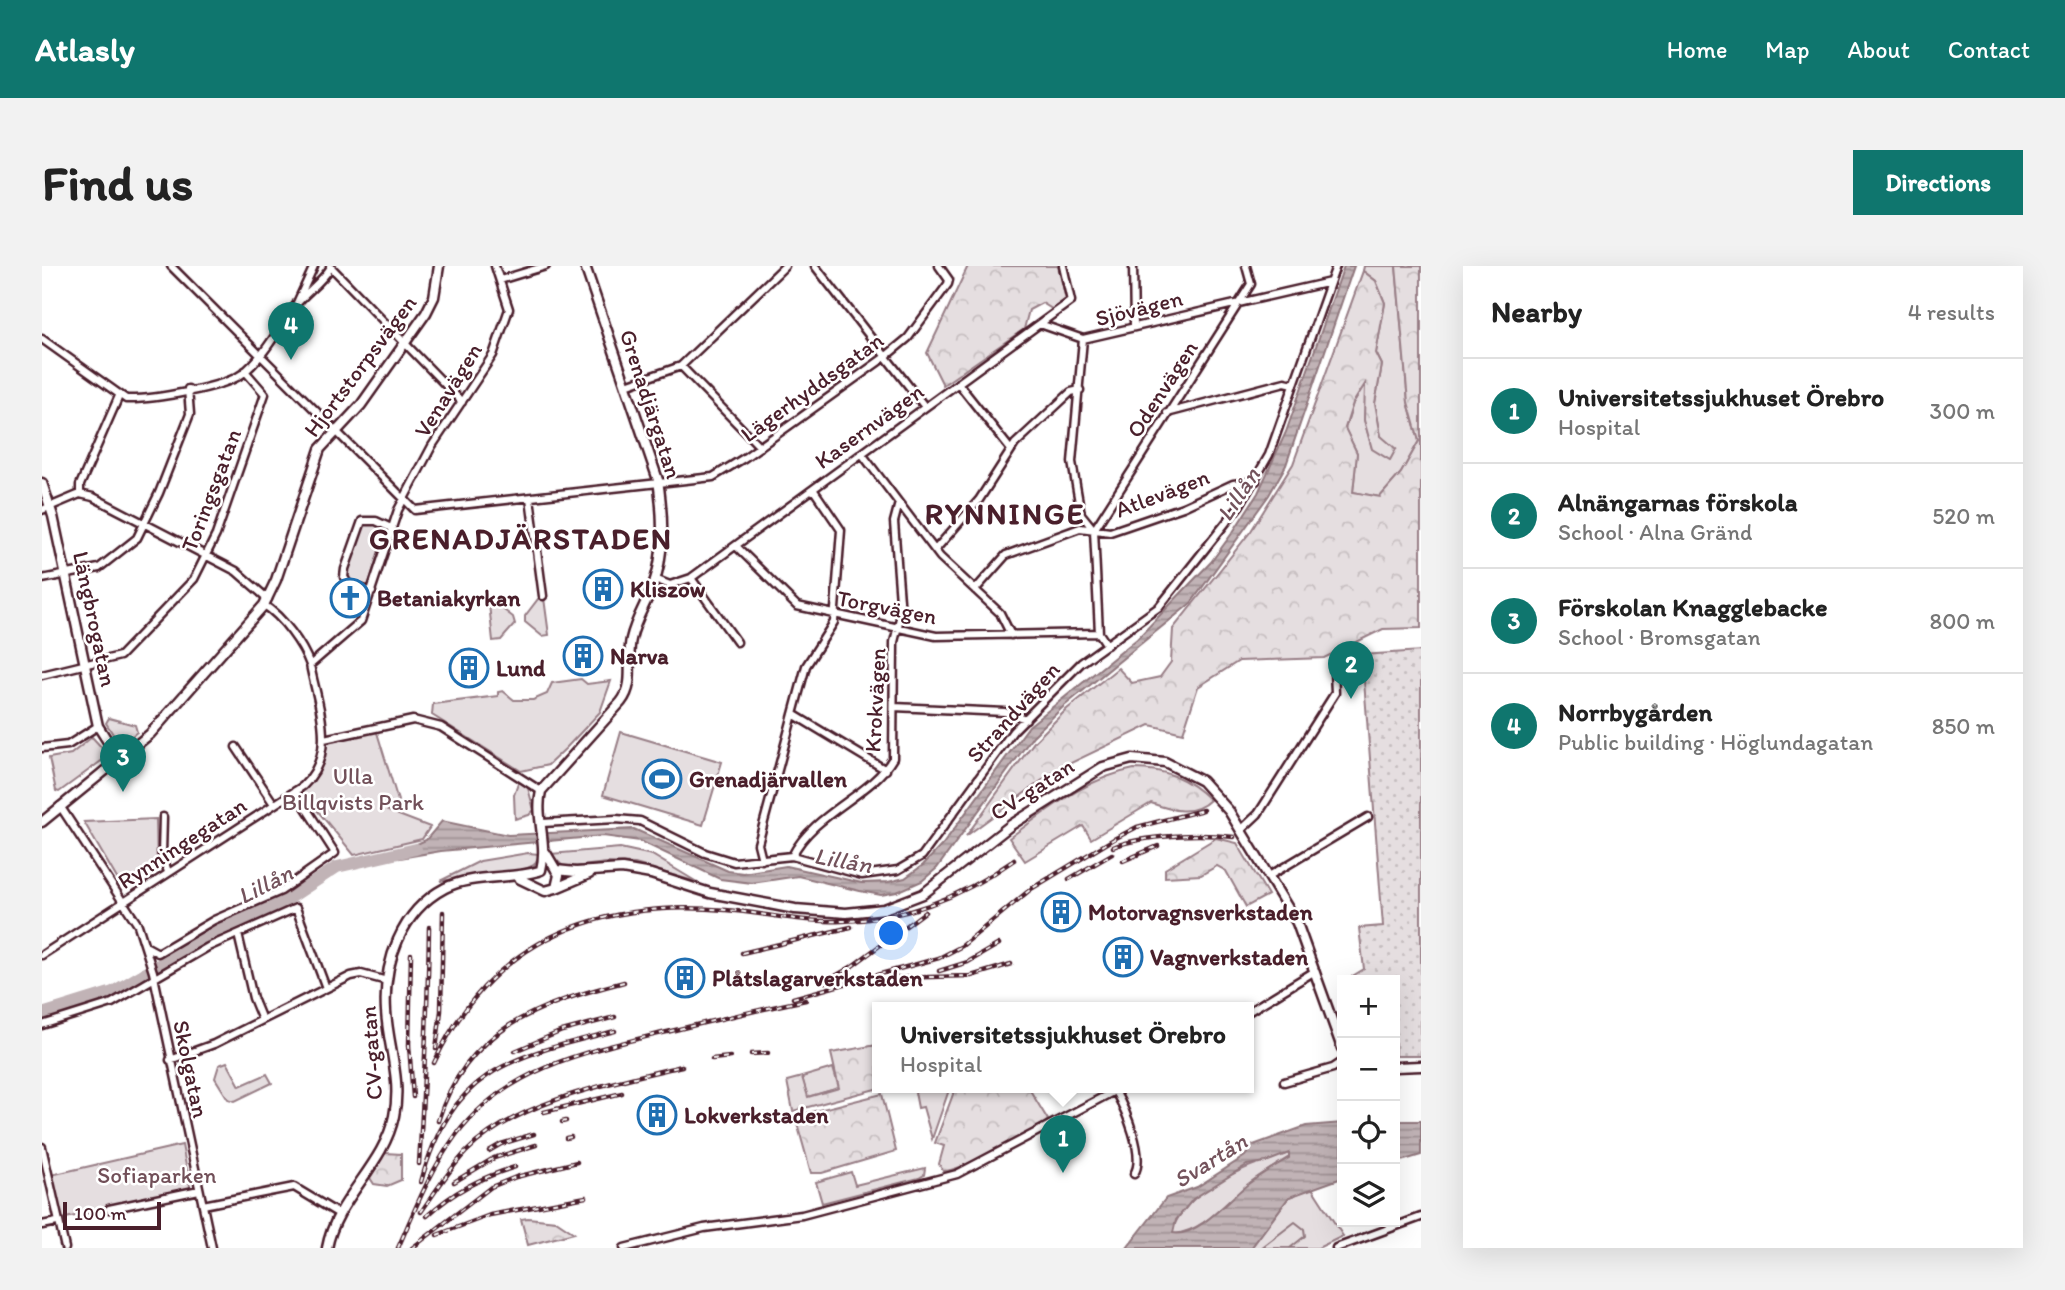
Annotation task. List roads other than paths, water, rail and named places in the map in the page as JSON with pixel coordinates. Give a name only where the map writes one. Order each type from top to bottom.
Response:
[{"type":"street","points":[[171,266],[403,500]]},
{"type":"street","points":[[42,338],[119,396],[133,399],[231,380],[245,371],[258,356],[296,304],[314,266]]},
{"type":"street","name":"Hjortstorpsvägen","points":[[42,822],[163,721],[266,602],[320,449],[356,411],[432,303],[439,266]]},
{"type":"street","name":"Venavägen","points":[[310,665],[361,621],[391,528],[403,500],[432,446],[485,369],[509,310],[495,266]]},
{"type":"street","points":[[500,280],[546,266]]},
{"type":"street","name":"Grenadjärgatan","points":[[541,791],[625,697],[630,687],[631,638],[654,579],[661,542],[658,483],[585,266]]},
{"type":"street","points":[[626,385],[681,366],[785,266]]},
{"type":"street","points":[[815,266],[925,408]]},
{"type":"street","name":"Kasernvägen","points":[[691,578],[1071,301],[1063,266]]},
{"type":"street","points":[[1133,266],[1134,327]]},
{"type":"street","name":"Odenvägen","points":[[1094,530],[1251,284],[1246,266]]},
{"type":"street","name":"Strandvägen","points":[[542,827],[616,819],[640,821],[722,859],[743,864],[792,856],[862,875],[880,875],[906,866],[936,841],[962,798],[1026,719],[1072,672],[1150,615],[1217,538],[1256,481],[1269,455],[1336,266]]},
{"type":"street","points":[[296,304],[318,286],[331,267],[462,402]]},
{"type":"street","name":"Lägerhyddsgatan","points":[[403,500],[415,510],[713,477],[760,447],[886,357],[908,338],[948,284],[941,269]]},
{"type":"street","name":"Sjövägen","points":[[1040,324],[1083,339],[1330,282]]},
{"type":"street","points":[[1083,339],[1072,462],[1081,514],[1094,530],[1099,633],[1107,645]]},
{"type":"street","points":[[681,366],[760,447]]},
{"type":"street","name":"Toringsgatan","points":[[42,675],[120,656],[194,579],[216,535],[265,394],[245,371]]},
{"type":"street","points":[[1167,414],[1285,382],[1294,384]]},
{"type":"street","points":[[958,383],[1011,450]]},
{"type":"street","points":[[42,579],[107,564],[137,538],[190,414],[188,390]]},
{"type":"street","points":[[935,550],[979,500],[1011,450],[1071,392],[1080,390]]},
{"type":"street","points":[[80,494],[80,485],[119,396]]},
{"type":"street","points":[[862,454],[935,550],[1000,613],[1011,635]]},
{"type":"street","name":"Atlevägen","points":[[975,590],[1006,555],[1080,528],[1110,532],[1183,507],[1233,484],[1256,481]]},
{"type":"street","name":"Längbrogatan","points":[[42,483],[46,509],[66,574],[98,726],[119,759]]},
{"type":"street","points":[[762,859],[758,844],[806,666],[834,622],[841,530],[813,489]]},
{"type":"street","points":[[46,509],[80,494],[93,497],[236,571],[266,602],[307,654],[310,665]]},
{"type":"street","points":[[530,498],[543,596]]},
{"type":"street","name":"Krokvägen","points":[[792,856],[800,840],[886,770],[893,758],[894,642],[901,614],[894,522],[899,503]]},
{"type":"street","points":[[372,592],[348,584],[344,577],[345,569],[362,521],[376,521],[391,528]]},
{"type":"street","name":"Torgvägen","points":[[736,545],[797,606],[936,636],[1099,633]]},
{"type":"street","points":[[654,579],[670,584],[691,578],[737,642]]},
{"type":"street","name":"Rynningegatan","points":[[42,955],[295,791],[319,766],[324,739],[310,665]]},
{"type":"street","points":[[1241,830],[1258,814],[1335,693],[1334,670]]},
{"type":"street","points":[[894,707],[1005,712],[1026,719]]},
{"type":"street","points":[[793,715],[886,770]]},
{"type":"street","points":[[324,739],[423,720],[442,727],[541,791],[545,853],[536,879],[538,886],[548,892],[556,888],[560,878],[545,853]]},
{"type":"street","points":[[42,748],[68,745],[98,726]]},
{"type":"street","points":[[236,747],[274,804]]},
{"type":"street","name":"CV-gatan","points":[[555,870],[622,869],[651,874],[710,893],[795,909],[846,912],[891,908],[923,894],[991,839],[1054,796],[1103,767],[1132,759],[1165,762],[1197,777],[1220,798],[1241,830],[1297,923],[1338,1038]]},
{"type":"street","points":[[145,946],[158,953],[214,920],[281,891],[335,853],[295,791]]},
{"type":"street","name":"Skolgatan","points":[[60,806],[138,925],[154,976],[212,1248]]},
{"type":"street","points":[[163,817],[162,854],[168,872]]},
{"type":"street","points":[[1269,876],[1368,817]]},
{"type":"street","points":[[540,871],[555,870]]},
{"type":"street","name":"CV-gatan","points":[[556,888],[598,870]]},
{"type":"street","name":"CV-gatan","points":[[327,1248],[339,1214],[388,1139],[394,1116],[397,1081],[386,1012],[387,981],[399,936],[426,901],[457,884],[516,878],[540,871]]},
{"type":"street","name":"CV-gatan","points":[[516,878],[538,886]]},
{"type":"street","points":[[42,1025],[112,1003],[154,976],[208,947],[296,908],[326,988]]},
{"type":"street","points":[[237,934],[253,998],[262,1020]]},
{"type":"street","points":[[1254,1008],[1315,971]]},
{"type":"street","points":[[170,1060],[214,1044],[326,988],[361,974],[387,981]]},
{"type":"street","points":[[1284,1082],[1337,1065]]},
{"type":"street","points":[[1400,1067],[1421,1066]]},
{"type":"street","points":[[624,1248],[704,1228],[802,1215],[957,1174],[1111,1093]]},
{"type":"street","points":[[1120,1093],[1139,1159],[1135,1174]]},
{"type":"street","points":[[42,1147],[44,1175],[65,1248]]},
{"type":"street","points":[[203,1205],[295,1187],[339,1214]]},
{"type":"street","points":[[109,1209],[200,1190]]},
{"type":"street","points":[[1336,1248],[1421,1217]]},
{"type":"street","points":[[42,1226],[57,1222]]},
{"type":"waterway","name":"Lillån","points":[[42,1014],[113,992],[218,930],[287,900],[337,867],[416,849]]},
{"type":"waterway","points":[[1261,1248],[1295,1222],[1304,1229],[1305,1236],[1290,1248]]},
{"type":"railway","points":[[793,998],[939,958],[962,946],[1031,889],[1114,839],[1137,827],[1203,810]]},
{"type":"railway","points":[[1113,847],[1172,836],[1234,837]]},
{"type":"railway","points":[[1123,861],[1158,846]]},
{"type":"railway","points":[[1069,879],[1112,854]]},
{"type":"railway","points":[[434,1063],[458,1021],[485,986],[517,958],[553,936],[592,921],[634,912],[678,908],[726,910],[813,921],[865,920],[932,904],[974,885],[1014,860]]},
{"type":"railway","points":[[436,1049],[441,1011],[443,912]]},
{"type":"railway","points":[[825,982],[851,967],[925,912]]},
{"type":"railway","points":[[419,1164],[429,927]]},
{"type":"railway","points":[[742,953],[851,927]]},
{"type":"railway","points":[[939,971],[968,962],[999,944]]},
{"type":"railway","points":[[411,954],[409,1045],[413,1097]]},
{"type":"railway","points":[[889,978],[971,976],[1011,964]]},
{"type":"railway","points":[[438,1121],[451,1090],[467,1064],[487,1042],[535,1011],[624,982]]},
{"type":"railway","points":[[398,1248],[424,1190],[447,1148],[477,1112],[500,1092],[553,1064],[582,1054],[806,1000]]},
{"type":"railway","points":[[515,1051],[562,1031],[615,1017]]},
{"type":"railway","points":[[421,1182],[434,1144],[450,1114],[469,1091],[516,1060],[615,1031]]},
{"type":"railway","points":[[751,1054],[768,1053]]},
{"type":"railway","points":[[712,1059],[730,1057]]},
{"type":"railway","points":[[421,1212],[466,1152],[511,1119],[597,1087],[682,1066]]},
{"type":"railway","points":[[544,1112],[622,1093]]},
{"type":"railway","points":[[562,1122],[566,1121]]},
{"type":"railway","points":[[489,1151],[501,1144],[534,1134]]},
{"type":"railway","points":[[566,1138],[571,1137]]},
{"type":"railway","points":[[454,1182],[494,1158],[536,1145]]},
{"type":"railway","points":[[412,1248],[491,1187],[516,1177],[577,1162]]},
{"type":"railway","points":[[427,1216],[468,1186],[515,1167]]},
{"type":"railway","points":[[437,1235],[490,1215],[586,1197]]},
{"type":"place","name":"Norrbygården","points":[[291,360]]},
{"type":"place","name":"Kliszow","points":[[603,589]]},
{"type":"place","name":"Betaniakyrkan","points":[[350,598]]},
{"type":"place","name":"Narva","points":[[583,656]]},
{"type":"place","name":"Lund","points":[[469,668]]},
{"type":"place","name":"Alnängarnas förskola","points":[[1351,699]]},
{"type":"place","name":"Grenadjärvallen","points":[[662,779]]},
{"type":"place","name":"Förskolan Knagglebacke","points":[[123,792]]},
{"type":"place","name":"Motorvagnsverkstaden","points":[[1061,912]]},
{"type":"place","name":"Vagnverkstaden","points":[[1123,957]]},
{"type":"place","name":"Plåtslagarverkstaden","points":[[685,978]]},
{"type":"place","name":"Lokverkstaden","points":[[657,1115]]},
{"type":"place","name":"Universitetssjukhuset Örebro","points":[[1063,1173]]},
{"type":"district","name":"RYNNINGE","points":[[1005,513]]},
{"type":"district","name":"GRENADJÄRSTADEN","points":[[521,538]]},
{"type":"park label","name":"Ulla Billqvists Park","points":[[353,789]]},
{"type":"park label","name":"Sofiaparken","points":[[157,1175]]},
{"type":"water label","name":"Svartån","points":[[1210,1160]]}]
